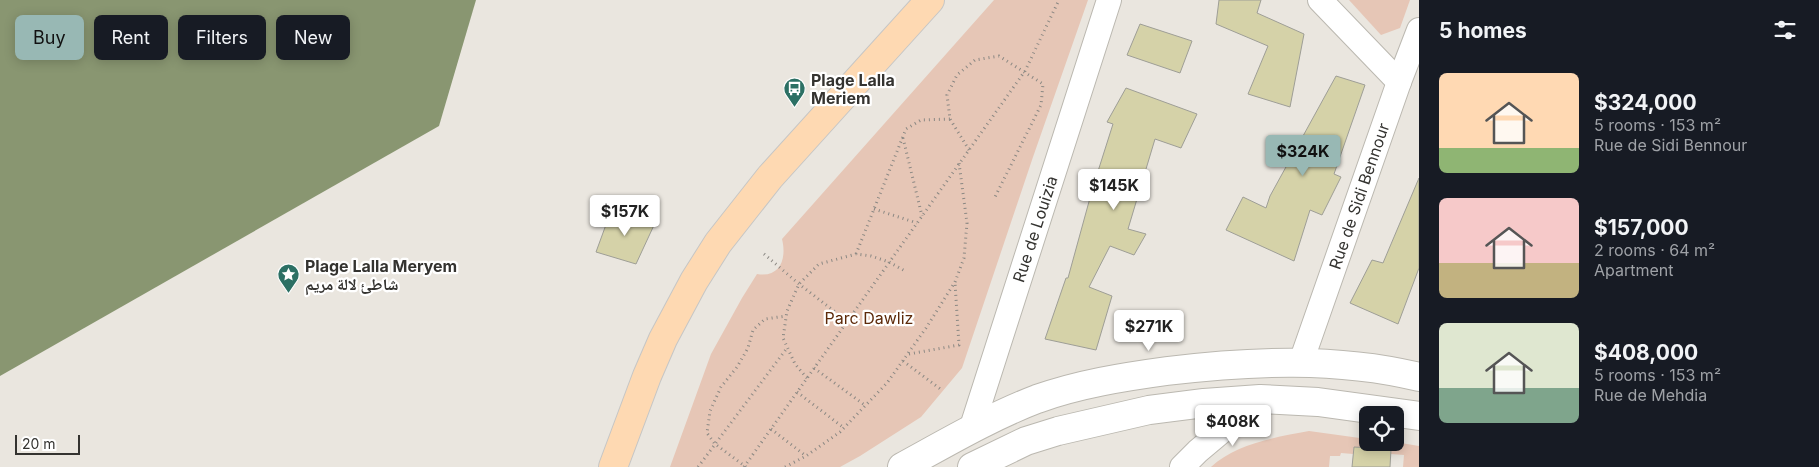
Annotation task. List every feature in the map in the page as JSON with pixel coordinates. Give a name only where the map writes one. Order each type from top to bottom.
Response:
[{"type":"main road","points":[[613,467],[646,376],[663,339],[694,281],[718,243],[770,177],[930,0]]},
{"type":"main road","points":[[902,467],[970,430],[1038,399],[1110,380],[1209,366],[1301,362],[1356,366],[1419,377]]},
{"type":"main road","points":[[972,467],[1026,441],[1149,410],[1260,399],[1318,402],[1419,416]]},
{"type":"street","name":"Rue de Louizia","points":[[970,430],[1109,0]]},
{"type":"street","points":[[1320,0],[1399,82]]},
{"type":"street","name":"Rue de Sidi Bennour","points":[[1301,362],[1419,30]]},
{"type":"street","points":[[1182,467],[1198,450],[1260,399]]},
{"type":"path","points":[[786,316],[765,319],[753,330],[748,348],[737,368],[720,386],[710,411],[707,433],[714,444],[745,467],[1025,71],[1058,0]]},
{"type":"path","points":[[969,150],[950,119],[947,95],[957,75],[975,60],[999,56],[1043,84],[1041,105],[995,197]]},
{"type":"path","points":[[856,254],[906,130],[922,120],[950,119]]},
{"type":"path","points":[[902,137],[922,216]]},
{"type":"path","points":[[784,467],[806,456],[844,428],[866,406],[887,383],[908,354],[955,282],[964,258],[967,223],[959,163]]},
{"type":"path","points":[[874,209],[917,223]]},
{"type":"path","points":[[764,254],[799,284],[848,321]]},
{"type":"path","points":[[807,378],[794,364],[783,338],[786,316],[799,284],[819,264],[856,254],[871,256],[889,262],[905,271]]},
{"type":"path","points":[[908,354],[959,345],[955,282]]},
{"type":"path","points":[[698,467],[787,347]]},
{"type":"path","points":[[902,361],[944,391]]},
{"type":"path","points":[[814,368],[866,406]]},
{"type":"path","points":[[797,392],[844,428]]},
{"type":"path","points":[[771,429],[806,456]]},
{"type":"green space","name":"Parc Dawliz","points":[[994,0],[1088,0],[962,368],[921,417],[840,467],[670,467],[711,354],[757,274],[771,273],[780,266],[783,253],[782,239]]},
{"type":"green space","points":[[1349,0],[1410,0],[1400,28],[1381,35]]},
{"type":"green space","points":[[1309,431],[1359,438],[1359,447],[1354,447],[1353,454],[1341,453],[1340,456],[1330,456],[1329,467],[1211,467],[1221,459],[1244,447],[1270,439]]},
{"type":"green space","points":[[1404,444],[1419,446],[1419,467],[1403,467],[1404,455],[1391,454],[1390,451],[1404,451]]},
{"type":"shaded area","points":[[0,0],[476,0],[439,126],[0,376]]},
{"type":"building","points":[[1219,0],[1261,0],[1257,13],[1304,34],[1290,107],[1248,94],[1268,46],[1216,24]]},
{"type":"building","points":[[1140,24],[1192,41],[1180,73],[1127,55]]},
{"type":"building","points":[[1336,76],[1365,85],[1334,174],[1341,177],[1322,215],[1310,210],[1294,261],[1226,230],[1243,197],[1266,208],[1270,196]]},
{"type":"building","points":[[1126,88],[1197,114],[1181,148],[1155,139],[1128,229],[1146,234],[1134,255],[1110,246],[1089,287],[1112,296],[1096,350],[1045,339],[1066,278],[1068,278],[1093,187],[1113,124],[1107,122]]},
{"type":"building","points":[[1419,178],[1419,268],[1398,324],[1350,303],[1372,260],[1383,263]]},
{"type":"building","points":[[611,211],[655,223],[636,264],[596,252]]},
{"type":"building","points":[[1354,447],[1359,447],[1359,451],[1391,451],[1390,467],[1352,467]]},
{"type":"place","name":"Plage Lalla Meriem","points":[[795,108]]},
{"type":"place","name":"Plage Lalla Meryem شاطئ لالة مريم","points":[[289,294]]}]
